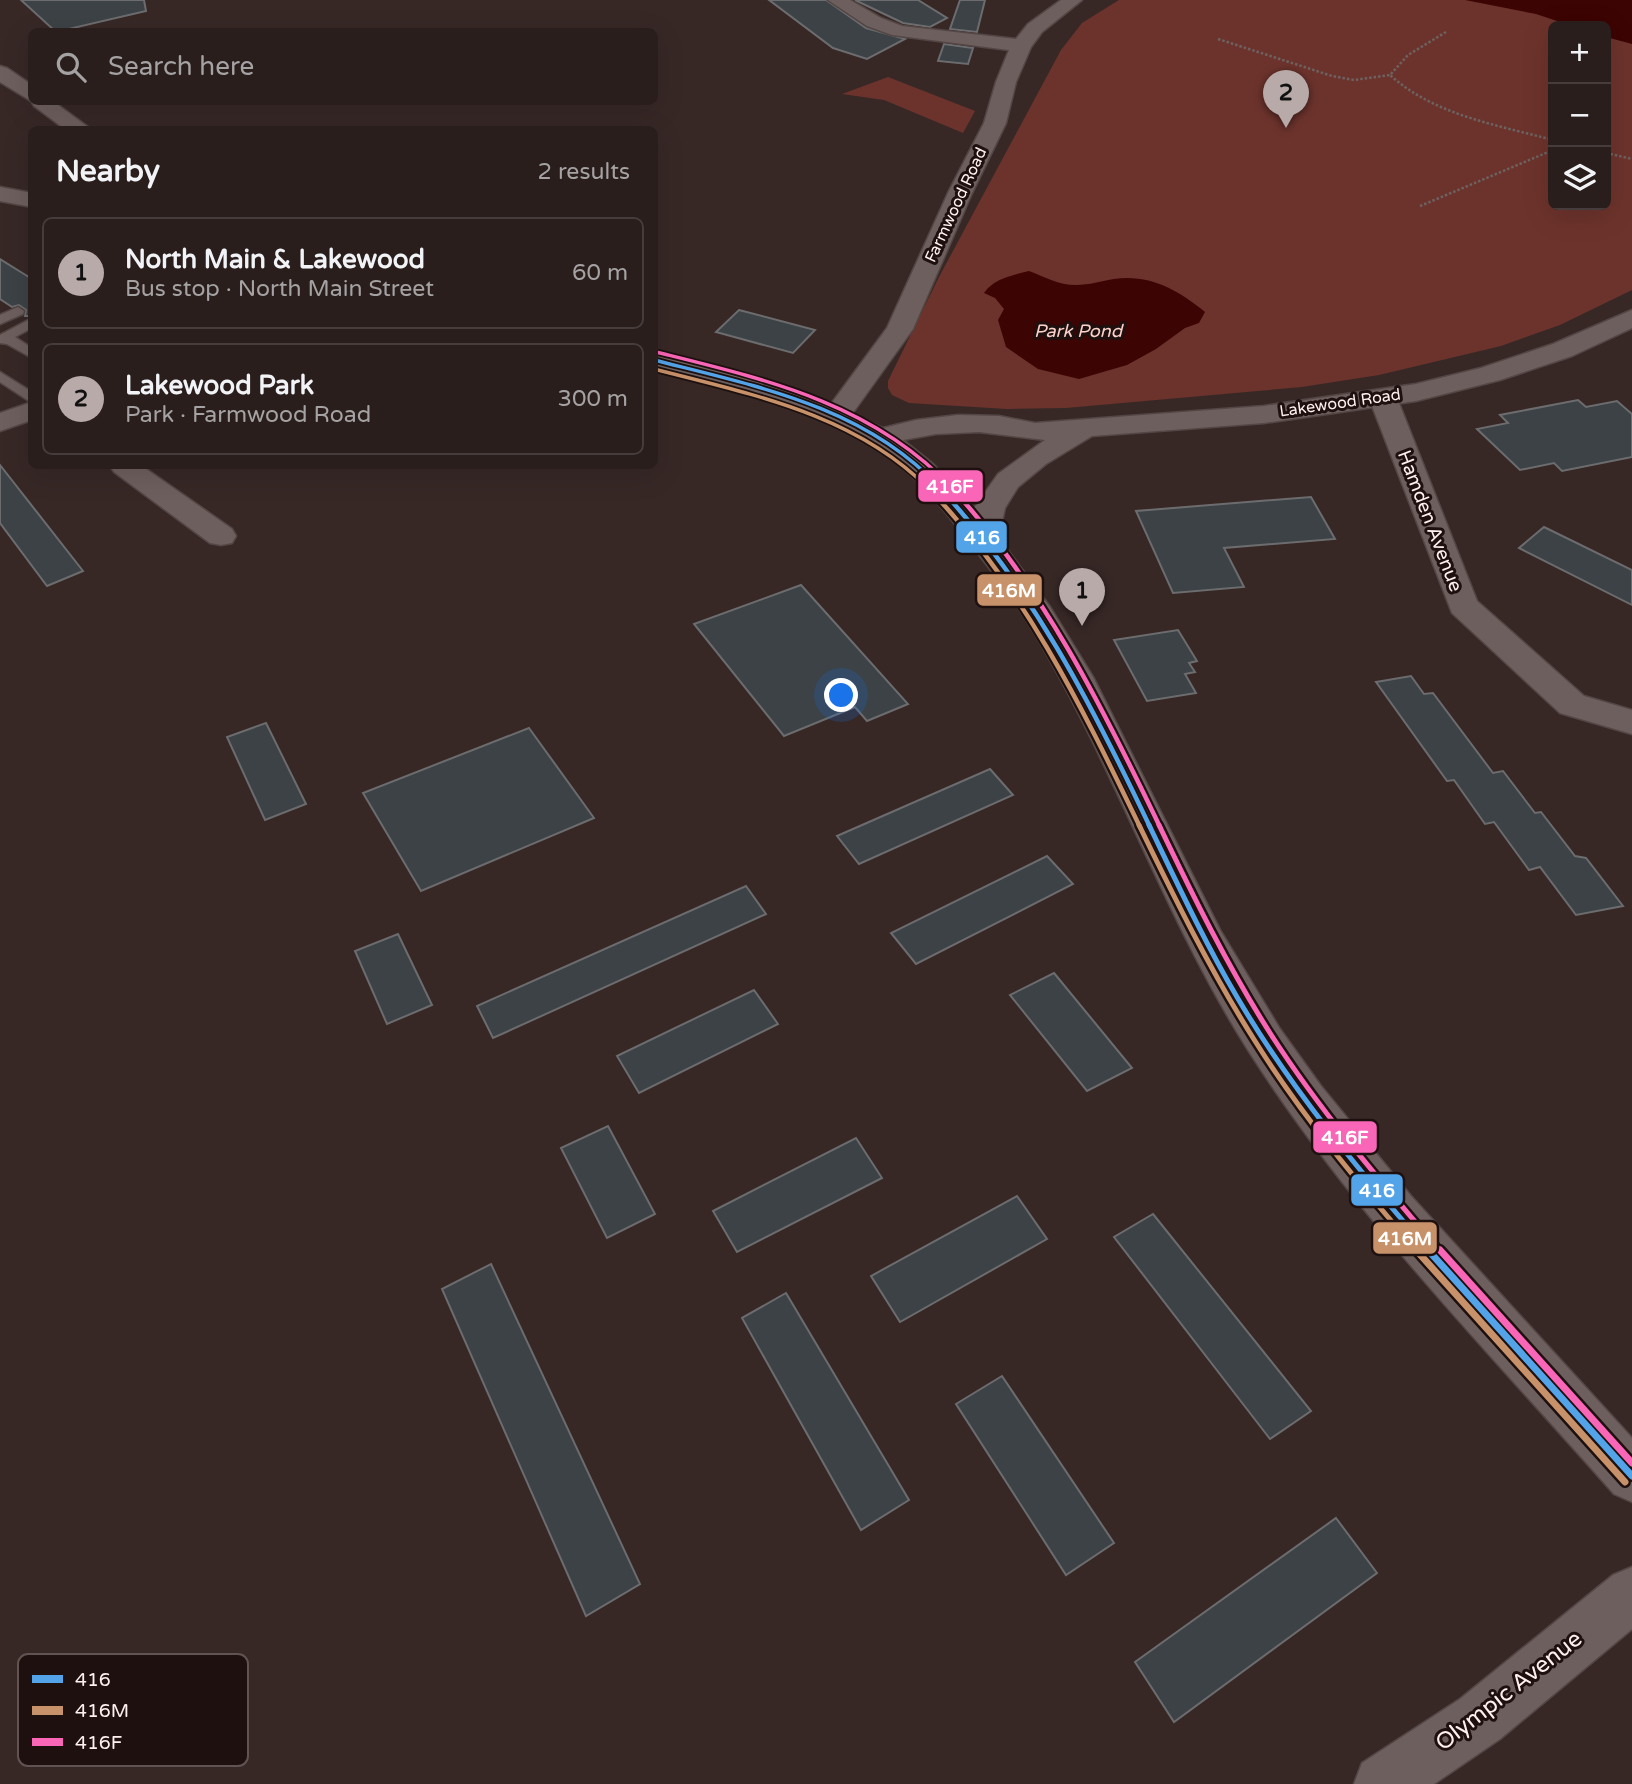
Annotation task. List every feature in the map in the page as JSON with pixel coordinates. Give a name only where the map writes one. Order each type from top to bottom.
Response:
[{"type":"main road","points":[[837,0],[874,22],[899,31],[1021,46]]},
{"type":"main road","name":"Farmwood Road","points":[[837,415],[900,329],[960,192],[995,123],[1006,82],[1021,46],[1035,28],[1073,0]]},
{"type":"main road","points":[[0,72],[28,92]]},
{"type":"main road","points":[[45,105],[75,126]]},
{"type":"main road","points":[[0,194],[28,199]]},
{"type":"main road","name":"Lakewood Road","points":[[881,438],[919,446],[961,446],[1011,442],[1035,432],[1287,411],[1383,398],[1505,371],[1553,355],[1632,318]]},
{"type":"main road","points":[[658,361],[796,400],[837,415],[881,438],[914,461],[940,485],[1028,599],[1074,674],[1216,962],[1265,1041],[1330,1131],[1389,1203],[1632,1476]]},
{"type":"main road","name":"Hamden Avenue","points":[[1383,398],[1462,606],[1572,705],[1632,722]]},
{"type":"main road","points":[[0,423],[28,412]]},
{"type":"main road","points":[[988,545],[986,520],[989,511],[1015,474],[1040,454],[1066,439],[1110,426]]},
{"type":"main road","points":[[128,469],[221,536]]},
{"type":"main road","name":"Olympic Avenue","points":[[1383,1784],[1480,1720],[1632,1594]]},
{"type":"lane","points":[[0,320],[18,311]]},
{"type":"lane","points":[[2,339],[28,324]]},
{"type":"lane","points":[[2,339],[10,340],[28,351]]},
{"type":"lane","points":[[0,376],[28,396]]},
{"type":"path","points":[[1218,39],[1332,76],[1354,80],[1390,75],[1408,53],[1446,33]]},
{"type":"path","points":[[1390,75],[1400,87],[1418,98],[1548,138]]},
{"type":"path","points":[[1420,206],[1548,152]]},
{"type":"path","points":[[1611,154],[1632,159]]},
{"type":"shaded area","points":[[1119,0],[1632,0],[1632,290],[1560,325],[1501,346],[1379,375],[1302,387],[1066,408],[1007,409],[909,403],[892,395],[888,381],[939,277],[1061,50],[1082,23]]},
{"type":"shaded area","points":[[888,77],[975,111],[963,133],[884,100],[842,94]]},
{"type":"water","points":[[1465,0],[1632,0],[1632,44],[1611,38],[1611,21],[1557,21],[1536,14]]},
{"type":"water","name":"Park Pond","points":[[1029,271],[1069,285],[1127,278],[1151,281],[1174,291],[1205,312],[1199,323],[1185,328],[1156,349],[1127,365],[1079,379],[1038,369],[1006,347],[998,320],[1004,309],[995,298],[984,293],[998,281]]},
{"type":"building","points":[[21,0],[144,0],[146,11],[73,28],[52,28]]},
{"type":"building","points":[[769,0],[826,0],[866,28],[905,39],[867,59],[833,48]]},
{"type":"building","points":[[855,0],[918,0],[947,18],[930,27],[903,23]]},
{"type":"building","points":[[960,0],[985,0],[977,32],[950,29]]},
{"type":"building","points":[[944,44],[973,48],[968,64],[938,61]]},
{"type":"building","points":[[0,259],[28,276],[28,316],[25,316],[26,310],[19,305],[12,307],[0,299]]},
{"type":"building","points":[[739,310],[815,330],[793,353],[716,332]]},
{"type":"building","points":[[1578,400],[1586,407],[1617,401],[1632,414],[1632,457],[1562,471],[1554,463],[1520,470],[1477,429],[1508,423],[1500,415]]},
{"type":"building","points":[[0,465],[83,571],[47,586],[0,523]]},
{"type":"building","points":[[1311,497],[1335,539],[1224,548],[1244,587],[1173,593],[1136,511]]},
{"type":"building","points":[[1544,527],[1632,570],[1632,605],[1519,548]]},
{"type":"building","points":[[801,585],[908,704],[867,721],[855,707],[784,736],[694,624]]},
{"type":"building","points":[[1178,630],[1197,661],[1189,663],[1195,672],[1185,674],[1196,693],[1147,701],[1114,640]]},
{"type":"building","points":[[1411,676],[1424,694],[1433,693],[1493,773],[1503,771],[1535,813],[1541,812],[1575,856],[1586,858],[1623,906],[1576,915],[1540,867],[1529,870],[1494,822],[1485,824],[1454,780],[1447,781],[1376,682]]},
{"type":"building","points":[[266,723],[306,804],[265,820],[227,737]]},
{"type":"building","points":[[529,728],[594,818],[421,891],[363,793]]},
{"type":"building","points":[[990,769],[1013,795],[859,864],[837,836]]},
{"type":"building","points":[[1047,856],[1073,884],[916,964],[891,933]]},
{"type":"building","points":[[746,886],[766,914],[493,1038],[477,1006]]},
{"type":"building","points":[[398,934],[432,1005],[387,1024],[355,951]]},
{"type":"building","points":[[1054,973],[1132,1068],[1087,1091],[1010,995]]},
{"type":"building","points":[[754,990],[778,1024],[639,1093],[617,1056]]},
{"type":"building","points":[[608,1126],[655,1214],[607,1238],[561,1148]]},
{"type":"building","points":[[856,1138],[882,1178],[737,1252],[713,1211]]},
{"type":"building","points":[[1017,1196],[1047,1239],[900,1322],[871,1276]]},
{"type":"building","points":[[1153,1214],[1311,1411],[1270,1439],[1114,1237]]},
{"type":"building","points":[[491,1264],[640,1584],[586,1616],[442,1289]]},
{"type":"building","points":[[786,1293],[909,1500],[861,1530],[742,1318]]},
{"type":"building","points":[[1002,1376],[1114,1543],[1066,1575],[956,1404]]},
{"type":"building","points":[[1336,1518],[1377,1573],[1174,1722],[1135,1662]]},
{"type":"transit line","name":"416F","points":[[658,353],[775,383],[861,417],[917,453],[955,491],[1028,585],[1074,655],[1108,719],[1196,902],[1244,992],[1271,1035],[1311,1092],[1398,1202],[1632,1463]]},
{"type":"transit line","name":"416","points":[[658,361],[741,382],[826,410],[895,447],[948,497],[1021,590],[1067,660],[1101,724],[1189,908],[1238,998],[1265,1041],[1349,1156],[1394,1211],[1632,1476]]},
{"type":"transit line","name":"416M","points":[[658,370],[769,400],[852,432],[893,457],[946,507],[1022,607],[1058,667],[1219,982],[1256,1043],[1297,1102],[1385,1215],[1625,1482]]},
{"type":"place","name":"Lakewood Park","points":[[1286,128]]},
{"type":"place","name":"North Main & Lakewood","points":[[1082,626]]}]
